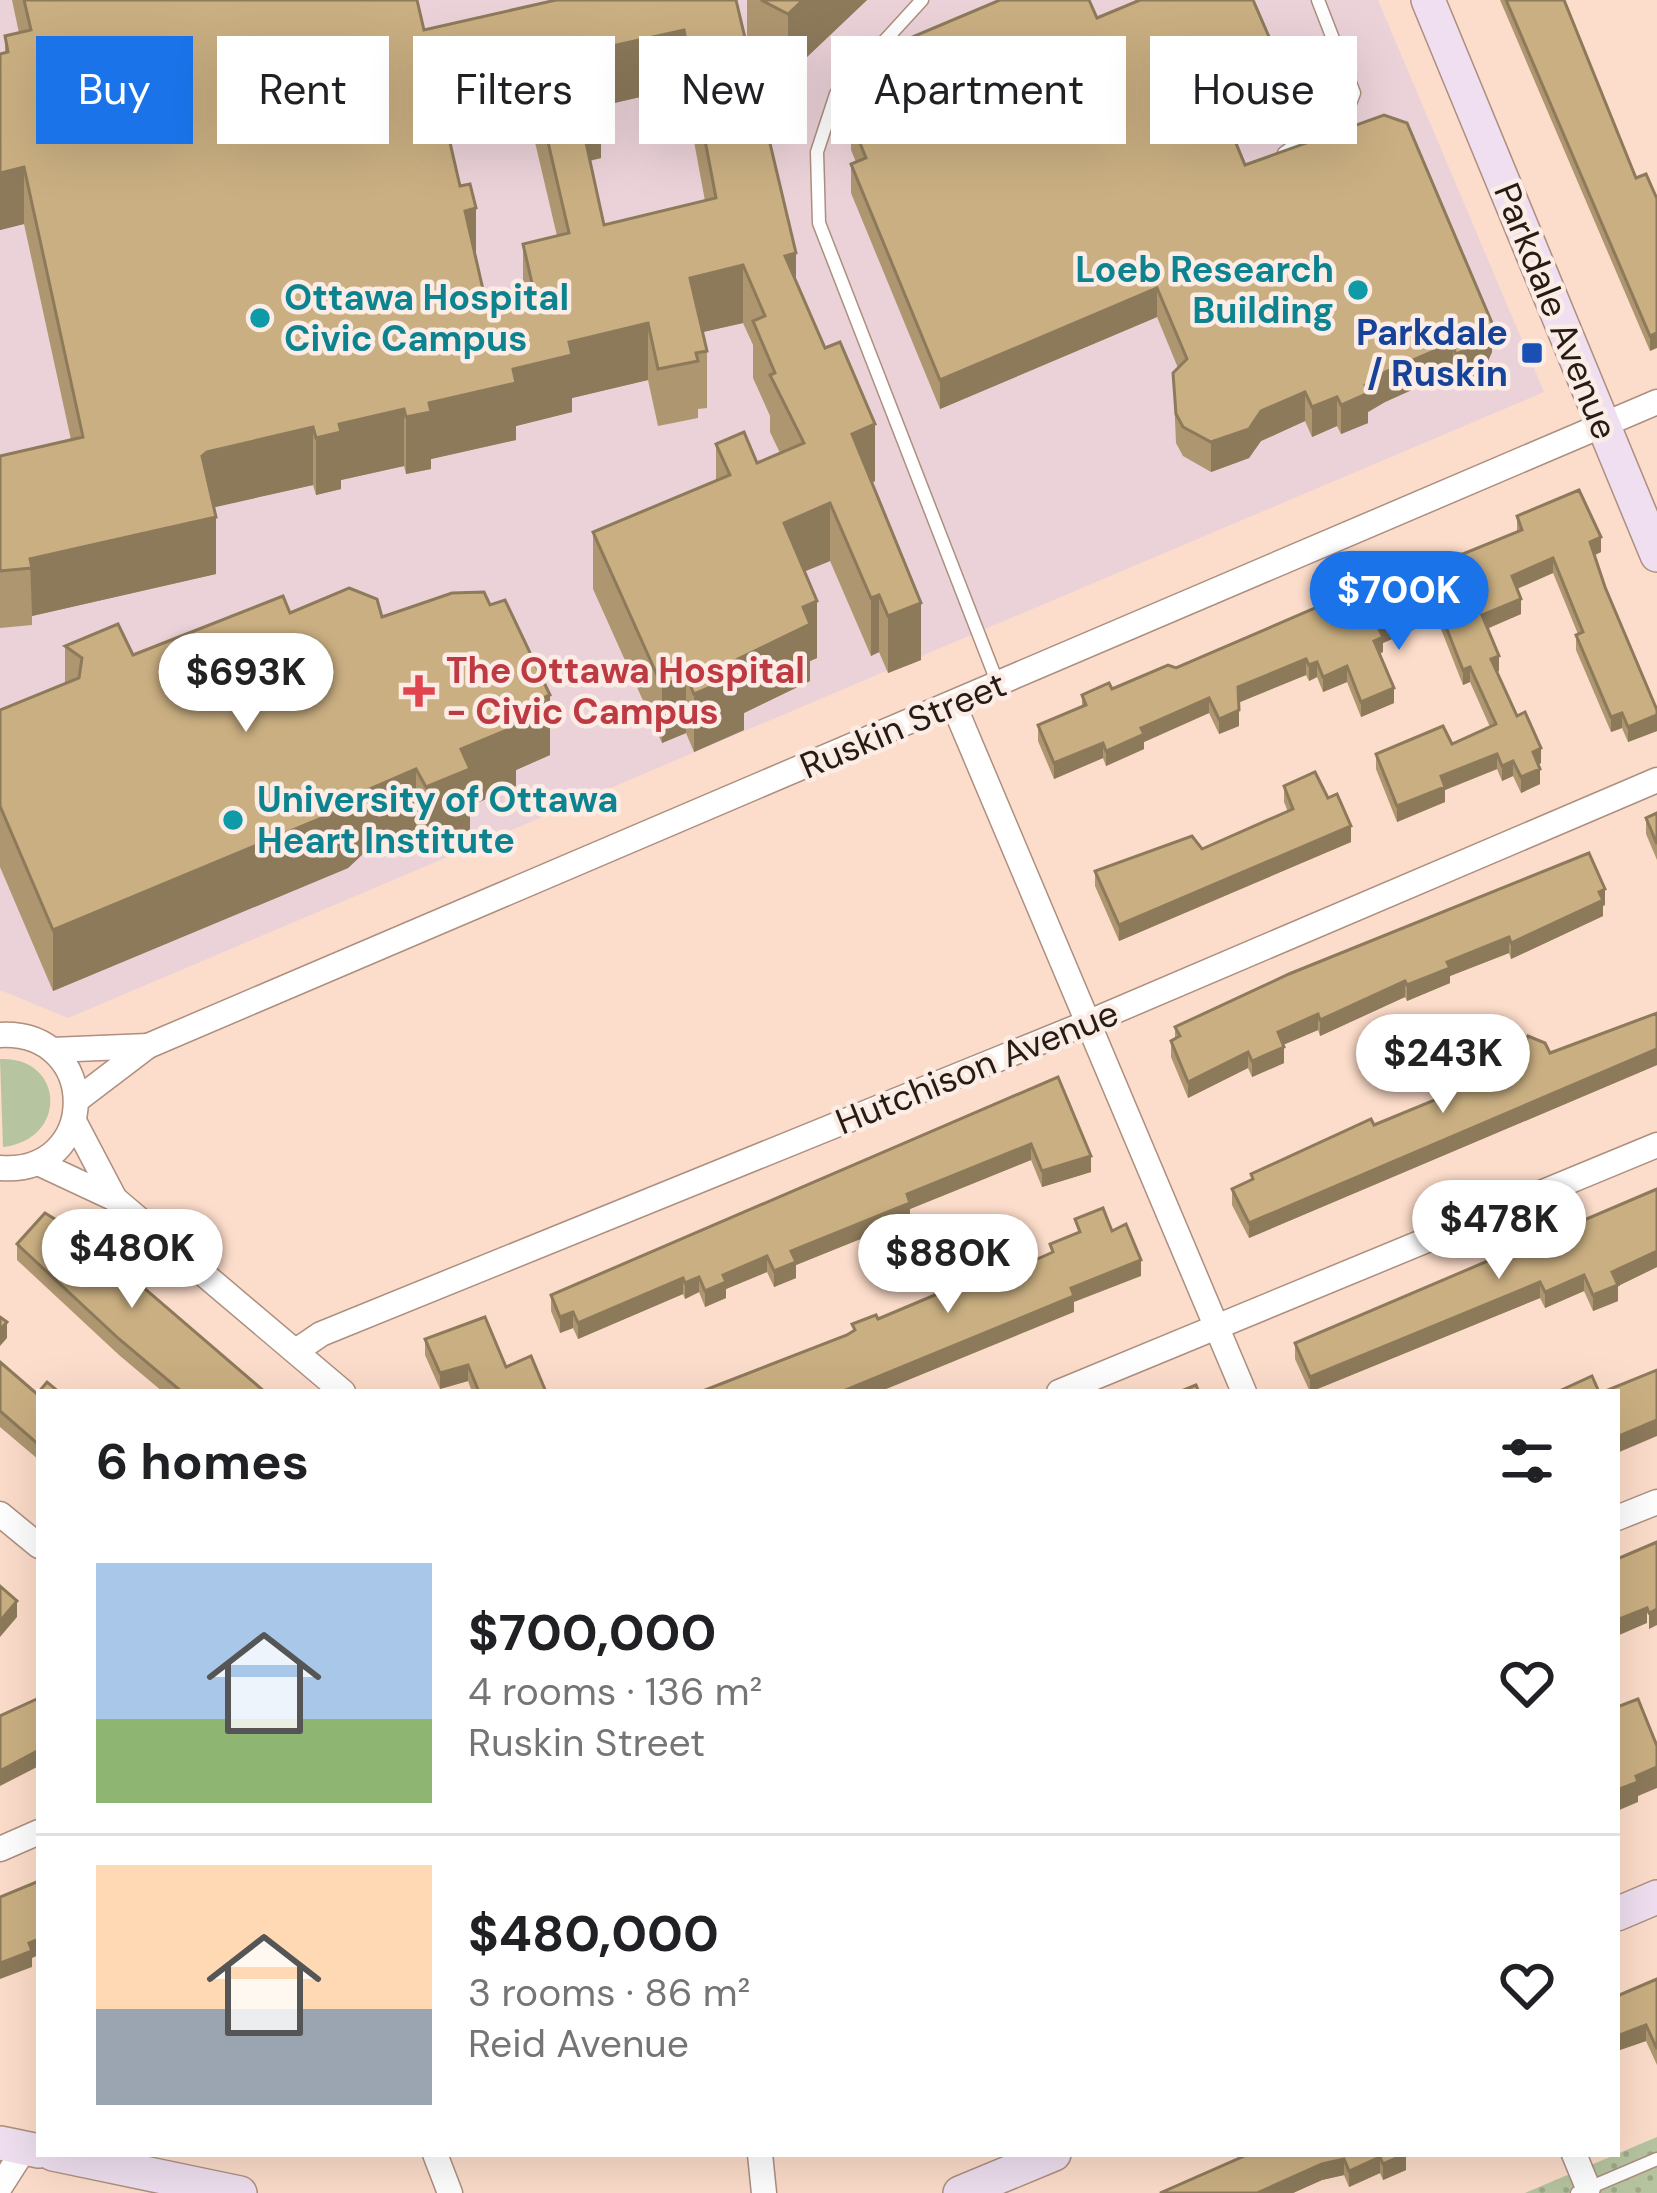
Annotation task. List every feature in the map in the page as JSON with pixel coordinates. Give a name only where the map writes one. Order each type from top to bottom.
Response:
[{"type":"main road","name":"Parkdale Avenue","points":[[1428,0],[1657,555]]},
{"type":"main road","points":[[1620,1913],[1657,1897]]},
{"type":"main road","points":[[960,2193],[1047,2157]]},
{"type":"main road","points":[[121,2160],[240,2193]]},
{"type":"street","name":"Ruskin Street","points":[[20,1167],[67,1138],[76,1110],[148,1046],[1657,402]]},
{"type":"street","points":[[953,703],[1243,1389]]},
{"type":"street","name":"Hutchison Avenue","points":[[296,1351],[321,1334],[1087,1022],[1657,780]]},
{"type":"street","points":[[5,1032],[52,1050],[70,1072],[76,1110],[115,1199]]},
{"type":"street","name":"Ruskin Street","points":[[52,1050],[148,1046]]},
{"type":"street","points":[[1066,1389],[1657,1145]]},
{"type":"street","points":[[0,1185],[20,1167],[115,1199],[340,1389]]},
{"type":"street","points":[[1620,1518],[1657,1502]]},
{"type":"street","points":[[0,1514],[36,1544]]},
{"type":"street","points":[[0,1850],[36,1833]]},
{"type":"street","points":[[0,2187],[29,2149]]},
{"type":"street","points":[[436,2157],[450,2193]]},
{"type":"street","points":[[760,2157],[764,2193]]},
{"type":"street","points":[[1575,2157],[1582,2190]]},
{"type":"lane","points":[[922,0],[836,94],[818,152],[819,223],[998,684]]},
{"type":"lane","points":[[1284,153],[1348,106],[1354,93],[1318,0]]},
{"type":"lane","points":[[1582,2190],[1657,2159]]},
{"type":"shaded area","name":"The Ottawa Hospital - Civic Campus","points":[[0,0],[1378,0],[1544,392],[68,1018],[0,990]]},
{"type":"green space","points":[[0,1059],[37,1070],[50,1099],[48,1115],[39,1129],[24,1141],[3,1147]]},
{"type":"green space","points":[[1657,2137],[1657,2193],[1525,2193],[1620,2157],[1620,2153]]},
{"type":"building","name":"Ottawa Hospital Civic Campus","points":[[24,0],[417,0],[424,30],[556,0],[736,0],[745,36],[685,36],[684,30],[639,36],[639,40],[615,45],[615,36],[413,36],[413,144],[450,144],[460,186],[470,184],[476,208],[465,211],[487,307],[535,296],[523,244],[569,233],[548,144],[586,144],[604,225],[716,198],[706,144],[770,144],[796,253],[785,256],[825,348],[840,342],[875,424],[852,434],[921,603],[888,616],[879,595],[871,598],[830,503],[784,523],[817,601],[803,607],[810,624],[738,659],[744,673],[694,694],[686,676],[662,686],[593,532],[730,475],[716,444],[744,432],[757,463],[804,443],[770,375],[775,373],[753,321],[765,316],[743,265],[690,278],[707,351],[696,353],[698,361],[658,369],[648,323],[569,342],[572,355],[513,369],[516,383],[429,403],[431,412],[406,417],[404,409],[339,424],[341,432],[316,438],[313,427],[207,452],[202,456],[216,517],[30,559],[32,568],[0,571],[0,456],[83,437],[24,167],[0,173],[0,54],[8,52],[5,36],[31,30]]},
{"type":"building","points":[[761,0],[803,0],[788,14]]},
{"type":"building","points":[[1000,0],[1089,0],[1097,18],[1140,0],[1253,0],[1269,36],[1150,36],[1150,144],[1236,144],[1245,165],[1303,144],[1357,144],[1357,125],[1384,115],[1407,123],[1492,323],[1483,343],[1456,354],[1453,347],[1434,351],[1385,372],[1365,385],[1368,393],[1341,405],[1337,397],[1312,407],[1305,392],[1261,411],[1249,429],[1211,442],[1183,427],[1176,414],[1173,373],[1187,359],[1157,288],[940,380],[851,164],[866,158],[860,144],[1126,144],[1126,36],[915,36]]},
{"type":"building","points":[[1506,0],[1564,0],[1636,178],[1646,174],[1657,199],[1657,333],[1650,336]]},
{"type":"building","points":[[1579,490],[1601,537],[1590,542],[1605,587],[1657,715],[1628,727],[1622,713],[1611,717],[1576,635],[1583,632],[1553,558],[1512,576],[1521,599],[1482,615],[1499,656],[1491,659],[1517,716],[1525,712],[1541,748],[1533,752],[1540,769],[1521,777],[1513,761],[1502,766],[1497,754],[1441,776],[1445,787],[1397,806],[1376,754],[1443,726],[1452,744],[1496,724],[1470,667],[1463,670],[1437,604],[1379,629],[1383,637],[1374,641],[1394,688],[1361,702],[1347,666],[1323,677],[1317,662],[1309,665],[1306,659],[1238,687],[1239,710],[1219,719],[1209,698],[1141,728],[1144,734],[1106,751],[1103,743],[1054,763],[1038,725],[1086,705],[1082,695],[1109,683],[1112,689],[1168,665],[1176,668],[1440,554],[1463,554],[1522,530],[1517,516]]},
{"type":"building","name":"University of Ottawa Heart Institute","points":[[349,588],[377,599],[382,617],[452,593],[484,592],[490,605],[505,600],[550,695],[512,711],[516,726],[461,749],[470,769],[426,787],[416,769],[365,791],[348,807],[53,930],[0,806],[0,710],[79,678],[82,658],[65,646],[118,624],[133,655],[283,596],[290,613]]},
{"type":"building","points":[[1315,772],[1328,798],[1337,794],[1351,826],[1119,925],[1095,871],[1192,836],[1202,849],[1293,809],[1284,786]]},
{"type":"building","points":[[1657,813],[1657,844],[1646,818]]},
{"type":"building","points":[[1589,853],[1605,889],[1599,892],[1603,900],[1511,943],[1509,937],[1447,962],[1450,968],[1407,985],[1405,981],[1320,1020],[1318,1014],[1278,1032],[1284,1047],[1252,1061],[1248,1052],[1188,1082],[1171,1041],[1180,1036],[1175,1027],[1289,974]]},
{"type":"building","points":[[1657,1013],[1657,1049],[1249,1223],[1232,1189],[1253,1179],[1251,1174],[1371,1119],[1374,1125],[1452,1093],[1449,1084],[1497,1064],[1493,1055],[1525,1043],[1528,1036],[1545,1043],[1550,1053]]},
{"type":"building","points":[[1058,1077],[1091,1156],[1042,1171],[1031,1144],[907,1194],[910,1203],[791,1251],[796,1262],[774,1271],[767,1256],[723,1275],[726,1282],[705,1291],[699,1277],[685,1283],[683,1278],[578,1323],[573,1312],[560,1317],[551,1295]]},
{"type":"building","points":[[1657,1189],[1657,1251],[1612,1272],[1618,1285],[1593,1295],[1584,1275],[1545,1292],[1540,1282],[1310,1377],[1295,1343]]},
{"type":"building","points":[[1103,1208],[1112,1231],[1126,1224],[1141,1260],[1071,1288],[1074,1296],[848,1389],[708,1389],[847,1335],[855,1330],[852,1324],[991,1280],[1053,1252],[1050,1244],[1080,1232],[1075,1219]]},
{"type":"building","points":[[45,1213],[87,1239],[262,1389],[178,1389],[17,1244]]},
{"type":"building","points":[[485,1317],[506,1367],[531,1356],[545,1389],[478,1389],[468,1365],[440,1373],[425,1339]]},
{"type":"building","points":[[0,1362],[36,1393],[36,1442],[0,1411]]},
{"type":"building","points":[[1657,1370],[1657,1420],[1620,1436],[1620,1389],[1610,1389]]},
{"type":"building","points":[[1592,1376],[1598,1389],[1564,1389]]},
{"type":"building","points":[[1657,1542],[1657,1609],[1620,1619],[1620,1558]]},
{"type":"building","points":[[0,1586],[17,1601],[0,1621]]},
{"type":"building","points":[[36,1699],[36,1752],[0,1771],[0,1716]]},
{"type":"building","points":[[1638,1699],[1657,1746],[1657,1767],[1620,1789],[1620,1706]]},
{"type":"building","points":[[36,1882],[32,1951],[0,1963],[0,1897]]},
{"type":"building","points":[[1657,1979],[1657,2049],[1646,2025],[1620,2035],[1620,1995]]},
{"type":"building","points":[[1242,2157],[1380,2157],[1349,2171],[1344,2159],[1322,2164],[1257,2193],[1160,2193]]},
{"type":"place","name":"Loeb Research Building","points":[[1358,290]]},
{"type":"place","name":"Ottawa Hospital Civic Campus","points":[[260,318]]},
{"type":"place","name":"Parkdale / Ruskin","points":[[1532,353]]},
{"type":"place","name":"The Ottawa Hospital - Civic Campus","points":[[419,691]]},
{"type":"place","name":"University of Ottawa Heart Institute","points":[[233,820]]}]
